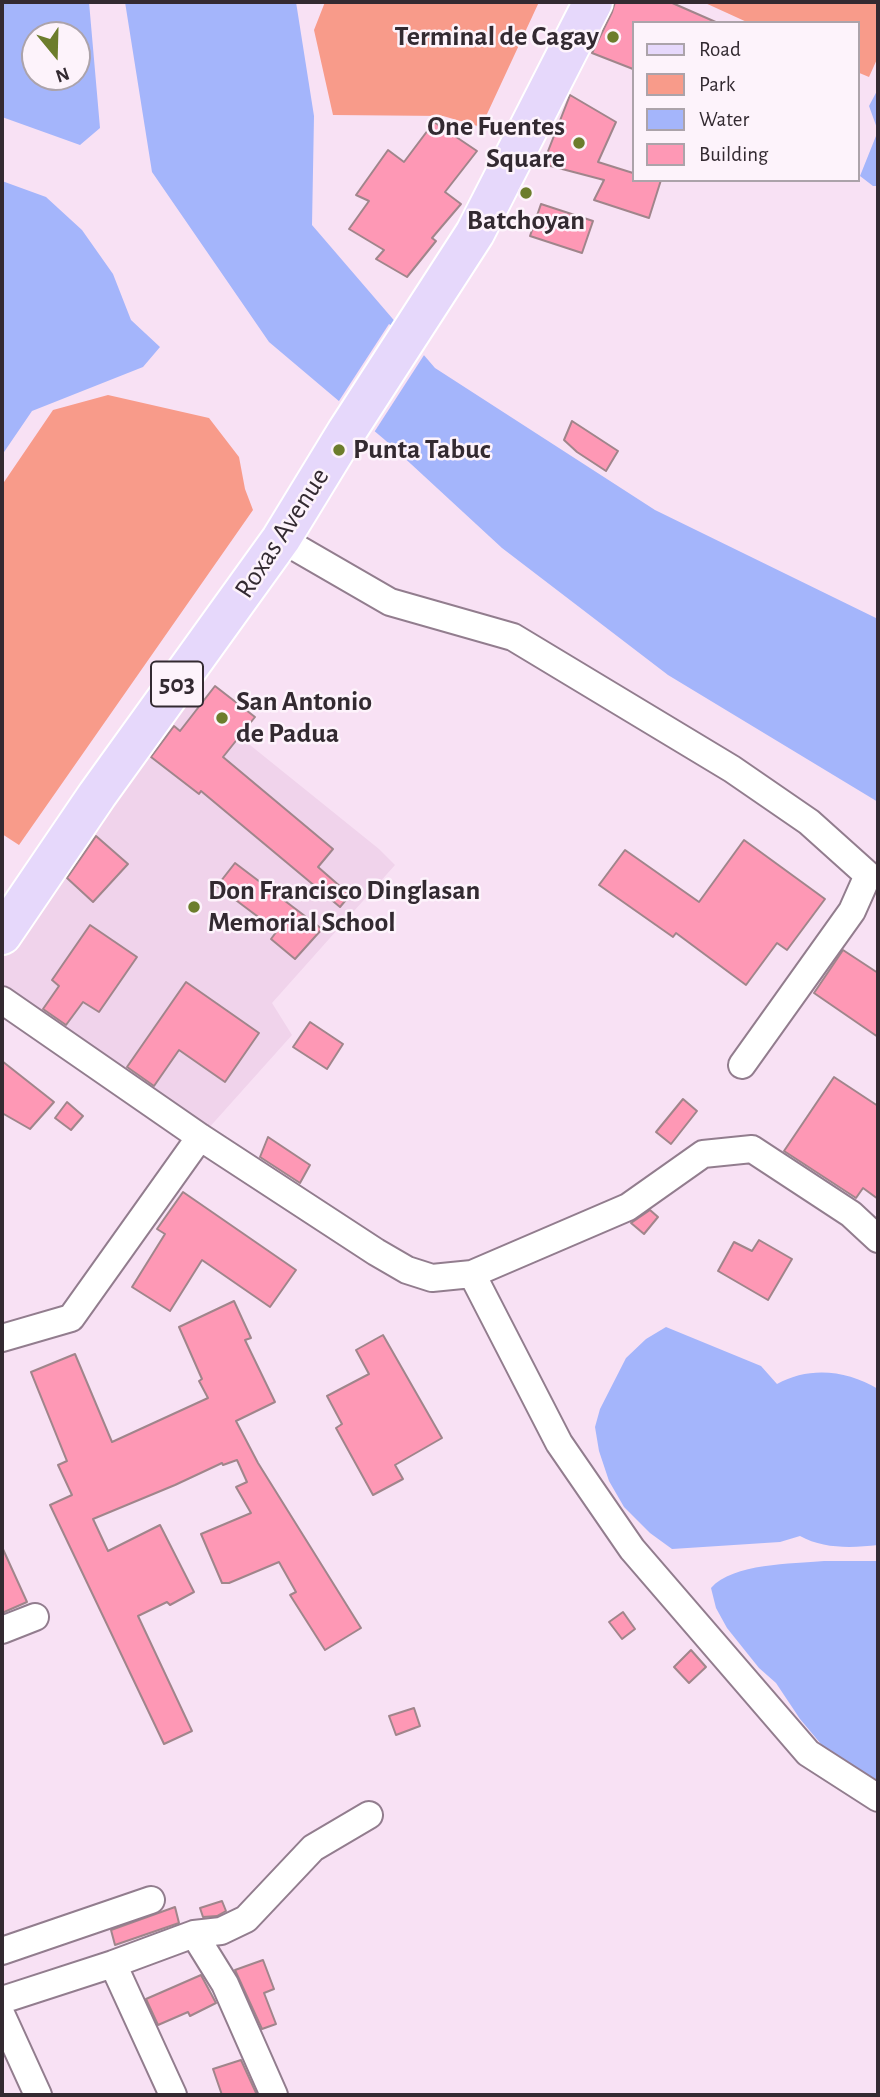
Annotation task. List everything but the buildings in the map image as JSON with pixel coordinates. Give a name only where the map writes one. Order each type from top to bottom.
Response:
[{"type":"main road","name":"Roxas Avenue","points":[[2,935],[97,795],[281,539],[475,233],[593,2]]},
{"type":"street","points":[[281,539],[390,602],[513,637],[732,769],[809,822],[868,876],[852,911],[742,1065]]},
{"type":"street","points":[[2,1000],[200,1137],[407,1270],[432,1278],[472,1274],[628,1207],[703,1154],[752,1149],[851,1214],[878,1239]]},
{"type":"street","points":[[2,1338],[71,1318],[200,1137]]},
{"type":"street","points":[[472,1274],[559,1443],[632,1549],[808,1753],[878,1798]]},
{"type":"street","points":[[2,1630],[35,1617]]},
{"type":"street","points":[[2,2000],[194,1934],[221,1931],[246,1919],[313,1848],[369,1815]]},
{"type":"street","points":[[2,1951],[151,1900]]},
{"type":"street","points":[[194,1934],[225,1984],[274,2095]]},
{"type":"street","points":[[113,1964],[173,2095]]},
{"type":"street","points":[[2,2016],[38,2095]]},
{"type":"shaded area","name":"Don Francisco Dinglasan Memorial School","points":[[183,691],[379,849],[395,865],[272,1003],[292,1035],[207,1130],[2,990],[2,950]]},
{"type":"green space","points":[[325,2],[539,2],[481,127],[443,116],[333,115],[314,30]]},
{"type":"green space","points":[[703,2],[878,2],[878,57],[869,77],[859,73],[859,21],[745,21]]},
{"type":"green space","points":[[108,395],[209,418],[239,457],[245,489],[253,510],[19,845],[2,834],[2,485],[53,410]]},
{"type":"water","points":[[2,2],[89,2],[91,21],[21,21],[21,91],[91,91],[91,25],[100,128],[80,145],[2,117]]},
{"type":"water","points":[[125,2],[296,2],[314,116],[312,225],[435,368],[655,510],[878,619],[878,802],[668,675],[502,548],[385,440],[269,342],[152,172]]},
{"type":"water","points":[[878,89],[878,131],[869,106]]},
{"type":"water","points":[[878,131],[878,186],[873,186],[860,176]]},
{"type":"water","points":[[2,181],[46,197],[82,230],[113,274],[131,320],[160,347],[143,367],[32,411],[2,455]]},
{"type":"water","points":[[666,1327],[761,1366],[777,1384],[802,1375],[828,1373],[854,1378],[878,1389],[878,1545],[838,1546],[818,1543],[800,1536],[780,1542],[672,1549],[650,1533],[624,1507],[609,1481],[599,1451],[595,1427],[600,1409],[626,1358],[646,1339]]},
{"type":"water","points":[[824,1561],[878,1561],[878,1784],[836,1762],[800,1719],[776,1683],[759,1668],[727,1628],[716,1608],[711,1588],[721,1580],[748,1569]]},
{"type":"pier","points":[[389,324],[417,342],[426,352],[373,434],[337,404]]},
{"type":"place","name":"Terminal de Cagay","points":[[613,37]]},
{"type":"place","name":"One Fuentes Square","points":[[579,143]]},
{"type":"place","name":"Batchoyan","points":[[526,193]]},
{"type":"place","name":"Punta Tabuc","points":[[339,450]]},
{"type":"place","name":"San Antonio de Padua","points":[[222,718]]},
{"type":"place","name":"Don Francisco Dinglasan Memorial School","points":[[194,907]]}]
